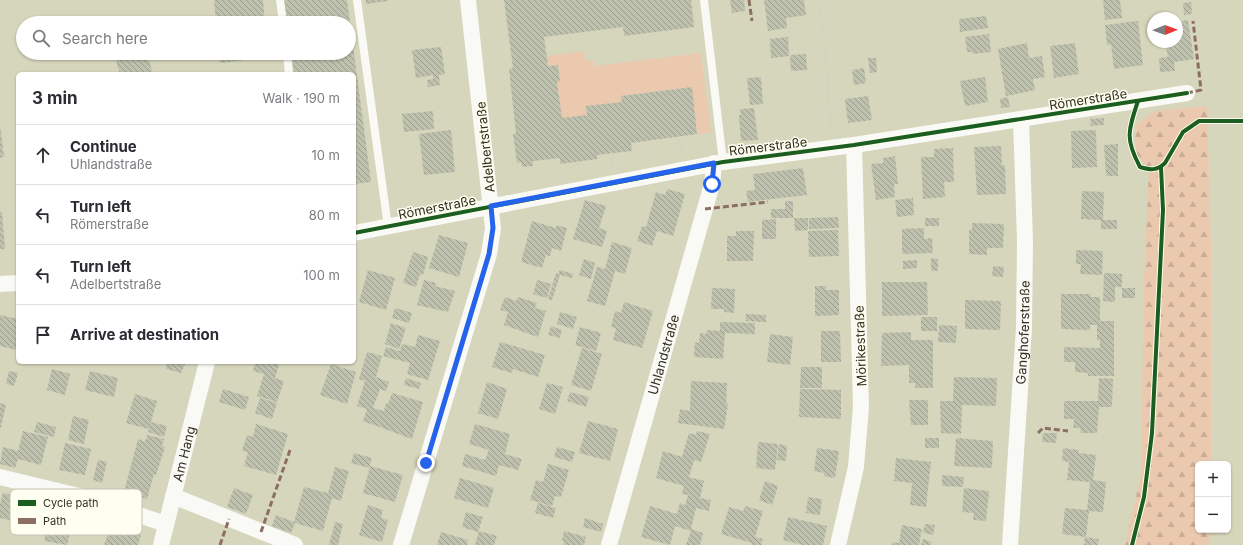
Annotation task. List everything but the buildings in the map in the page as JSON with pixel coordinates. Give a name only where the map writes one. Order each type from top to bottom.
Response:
[{"type":"street","name":"Adelbertstraße","points":[[401,545],[489,254],[493,228],[468,0]]},
{"type":"street","name":"Römerstraße","points":[[356,233],[718,162],[854,145],[1187,93]]},
{"type":"street","name":"Ganghoferstraße","points":[[1010,545],[1024,328],[1025,241],[1021,119]]},
{"type":"street","name":"Mörikestraße","points":[[838,545],[856,467],[861,406],[854,145]]},
{"type":"street","name":"Uhlandstraße","points":[[609,545],[718,162]]},
{"type":"street","points":[[0,284],[16,284]]},
{"type":"street","name":"Am Hang","points":[[161,545],[207,364]]},
{"type":"street","points":[[0,477],[50,489]]},
{"type":"street","points":[[174,496],[295,545]]},
{"type":"street","points":[[142,516],[166,524]]},
{"type":"lane","points":[[280,0],[282,16]]},
{"type":"lane","points":[[357,0],[388,226]]},
{"type":"lane","points":[[704,0],[718,162]]},
{"type":"lane","points":[[287,60],[289,72]]},
{"type":"path","points":[[818,0],[824,36],[832,148]]},
{"type":"green space","points":[[584,51],[585,61],[593,60],[594,66],[701,53],[711,133],[697,134],[691,87],[621,96],[622,102],[586,106],[587,115],[562,118],[557,82],[560,81],[558,65],[548,66],[547,56]]},
{"type":"green space","points":[[1207,106],[1211,248],[1211,461],[1195,461],[1195,533],[1210,533],[1210,545],[1125,545],[1141,475],[1144,283],[1149,168],[1138,158],[1135,144],[1136,125],[1155,111]]},
{"type":"marked path","points":[[749,0],[752,21]]},
{"type":"marked path","points":[[1187,93],[1201,90],[1193,21]]},
{"type":"marked path","points":[[705,209],[768,202]]},
{"type":"marked path","points":[[1038,433],[1043,428],[1068,431]]},
{"type":"marked path","points":[[261,532],[290,450]]},
{"type":"marked path","points":[[220,545],[229,519]]},
{"type":"cycle path","points":[[356,233],[723,162],[854,145],[1187,93]]},
{"type":"cycle path","points":[[1138,101],[1130,128],[1130,142],[1140,167],[1147,169],[1156,169],[1162,166],[1183,132],[1199,121],[1243,121]]},
{"type":"cycle path","points":[[1132,545],[1144,497],[1152,433],[1163,210],[1161,167]]},
{"type":"route","points":[[426,463],[489,254],[493,228],[491,206],[714,163],[712,184]]}]
